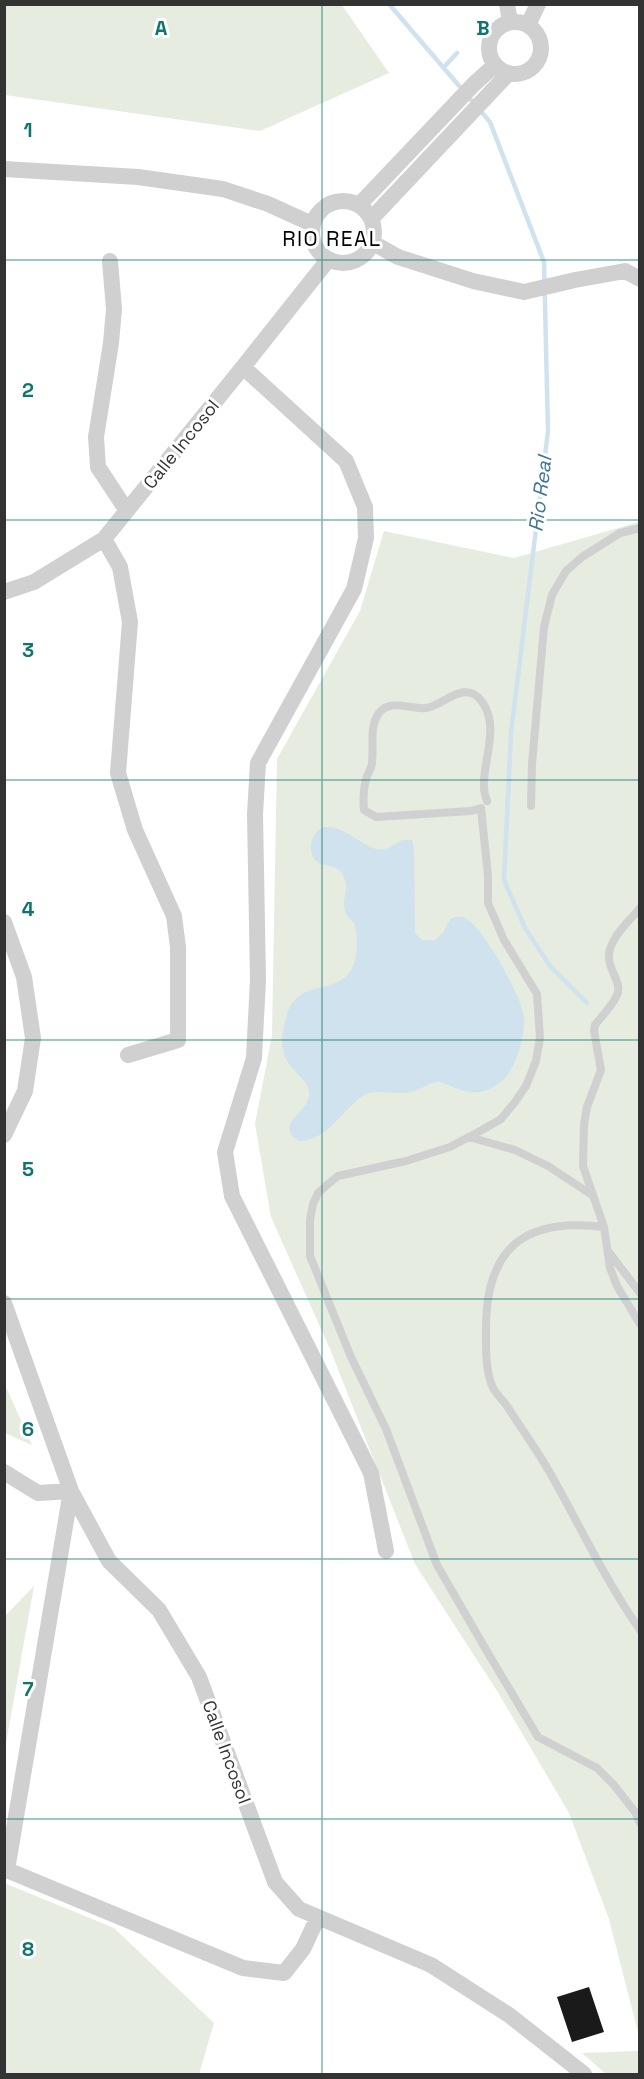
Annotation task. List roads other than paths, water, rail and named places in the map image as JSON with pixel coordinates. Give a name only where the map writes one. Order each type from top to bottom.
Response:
[{"type":"street","points":[[507,4],[510,22]]},
{"type":"street","points":[[528,25],[538,4]]},
{"type":"street","points":[[510,22],[528,25],[536,31],[540,40],[539,58],[534,66],[518,74],[502,69],[490,57],[488,48],[494,31],[510,22]]},
{"type":"street","points":[[359,205],[474,84],[502,69]]},
{"type":"street","points":[[372,218],[490,94],[502,69]]},
{"type":"street","points":[[4,169],[138,177],[223,189],[268,204],[312,224]]},
{"type":"street","points":[[348,200],[359,205],[372,218],[375,230],[373,243],[362,257],[345,264],[328,260],[317,251],[311,238],[312,224],[317,213],[325,205],[336,201],[348,200]]},
{"type":"street","points":[[373,243],[398,257],[474,281],[524,292],[625,271],[639,279]]},
{"type":"street","name":"Calle Incosol","points":[[4,592],[34,582],[104,539],[328,260]]},
{"type":"street","points":[[110,261],[114,309],[96,447],[98,467],[127,511]]},
{"type":"street","points":[[243,368],[346,461],[365,507],[366,538],[354,589],[258,763],[255,814],[258,980],[254,1058],[225,1152],[232,1196],[371,1473],[386,1551]]},
{"type":"street","points":[[104,539],[120,567],[130,622],[118,773],[135,830],[174,916],[178,947],[178,1040],[129,1055]]},
{"type":"street","points":[[4,922],[24,977],[33,1038],[25,1091],[4,1135]]},
{"type":"street","name":"Calle Incosol","points":[[4,1303],[71,1491],[109,1561],[159,1610],[199,1677],[275,1882],[299,1909],[431,1965],[509,2015],[584,2074]]},
{"type":"street","points":[[4,1472],[38,1493],[71,1491],[7,1870],[243,1968],[284,1973],[303,1949],[318,1917]]},
{"type":"lane","points":[[531,806],[532,764],[544,627],[552,595],[566,571],[582,557],[620,533],[639,528]]},
{"type":"lane","points":[[487,801],[484,787],[490,729],[483,703],[477,697],[468,693],[459,693],[431,707],[422,709],[401,705],[384,707],[378,714],[373,726],[372,764],[362,796],[364,810],[376,817],[392,817],[471,811],[481,808],[488,876],[488,903],[504,940],[537,994],[540,1011],[540,1038],[536,1060],[526,1086],[501,1119],[450,1147],[415,1158],[338,1176],[318,1193],[313,1204],[310,1220],[310,1256],[351,1357],[386,1429],[437,1566],[538,1737],[597,1768],[635,1812],[639,1823]]},
{"type":"lane","points":[[639,908],[612,944],[609,956],[618,994],[594,1031],[601,1070],[587,1107],[582,1154],[583,1166],[604,1227],[610,1268],[617,1286],[639,1324]]},
{"type":"lane","points":[[469,1137],[514,1150],[548,1166],[592,1195]]},
{"type":"lane","points":[[604,1227],[560,1224],[531,1233],[505,1253],[493,1274],[488,1293],[486,1358],[493,1388],[532,1443],[639,1630]]},
{"type":"lane","points":[[608,1251],[639,1293]]},
{"type":"water","points":[[323,827],[338,829],[369,846],[382,850],[402,840],[412,840],[415,933],[422,940],[435,940],[443,933],[450,919],[463,917],[467,919],[483,936],[501,964],[521,1007],[524,1024],[519,1050],[508,1075],[491,1089],[473,1092],[436,1082],[405,1093],[369,1093],[361,1097],[320,1135],[299,1141],[289,1130],[290,1124],[309,1096],[305,1082],[288,1062],[284,1053],[282,1042],[288,1012],[298,997],[346,977],[352,968],[357,947],[354,923],[345,911],[346,888],[343,875],[335,868],[319,863],[312,854],[313,837]]},
{"type":"waterway","name":"Rio Real","points":[[389,4],[490,122],[544,262],[548,431],[511,733],[504,880],[525,928],[550,966],[587,1003]]},
{"type":"waterway","points":[[444,67],[457,53]]},
{"type":"district","name":"RIO REAL","points":[[332,238]]}]
